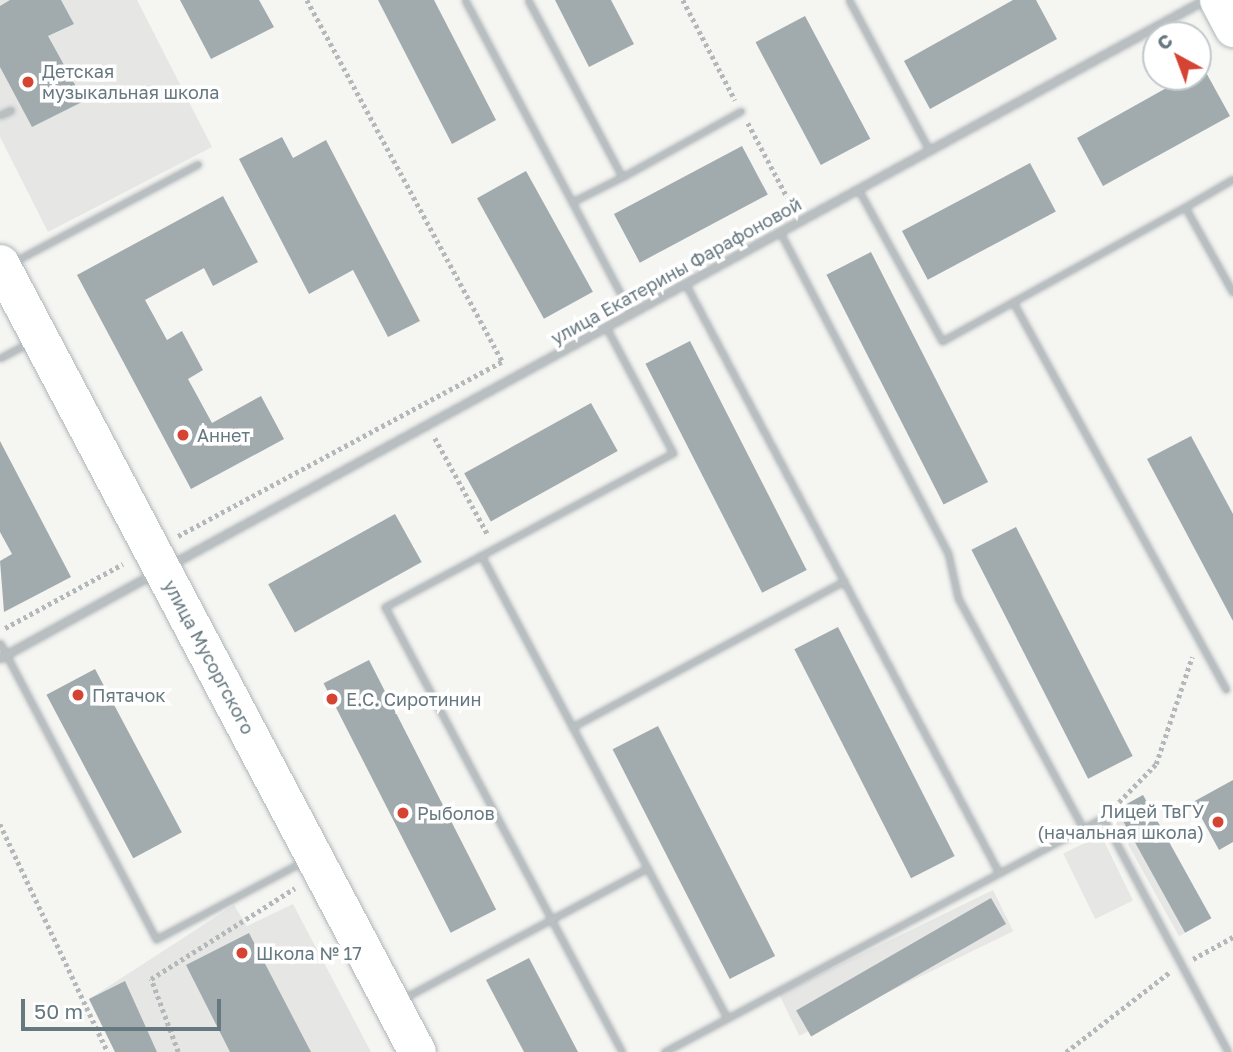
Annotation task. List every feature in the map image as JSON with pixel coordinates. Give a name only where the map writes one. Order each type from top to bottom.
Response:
[{"type":"street","name":"улица Екатерины Фарафоновой","points":[[3,656],[1204,0]]},
{"type":"street","points":[[1218,0],[1233,28]]},
{"type":"street","name":"улица Мусоргского","points":[[1,265],[15,303],[40,337],[417,1052]]},
{"type":"lane","points":[[465,0],[631,313]]},
{"type":"lane","points":[[528,0],[622,177]]},
{"type":"lane","points":[[849,0],[929,150]]},
{"type":"lane","points":[[0,115],[10,110]]},
{"type":"lane","points":[[572,202],[741,111]]},
{"type":"lane","points":[[1,265],[198,164]]},
{"type":"lane","points":[[858,189],[942,341],[1233,179]]},
{"type":"lane","points":[[1185,206],[1233,293]]},
{"type":"lane","points":[[780,232],[948,552],[958,598],[1083,828]]},
{"type":"lane","points":[[685,283],[999,873]]},
{"type":"lane","points":[[1013,302],[1226,689]]},
{"type":"lane","points":[[606,327],[673,453],[385,607],[622,1052]]},
{"type":"lane","points":[[0,358],[40,337]]},
{"type":"lane","points":[[481,555],[727,1018]]},
{"type":"lane","points":[[572,727],[844,581]]},
{"type":"lane","points":[[0,643],[3,656],[156,939],[314,856]]},
{"type":"lane","points":[[664,1052],[1103,818],[1228,1052]]},
{"type":"lane","points":[[392,1004],[647,869]]},
{"type":"path","points":[[307,0],[511,379]]},
{"type":"path","points":[[427,425],[495,548]]},
{"type":"path","points":[[1103,818],[1156,764],[1198,638]]},
{"type":"path","points":[[0,824],[108,1052]]},
{"type":"path","points":[[178,1052],[151,979],[295,888]]},
{"type":"path","points":[[1066,1052],[1145,985],[1233,937]]},
{"type":"shaded area","points":[[0,0],[137,0],[212,147],[48,232],[0,137]]},
{"type":"shaded area","points":[[1143,795],[1211,918],[1179,936],[1111,813]]},
{"type":"shaded area","points":[[1101,835],[1133,901],[1095,919],[1063,853]]},
{"type":"shaded area","points":[[993,890],[1013,931],[799,1036],[779,994]]},
{"type":"shaded area","name":"Школа № 17","points":[[293,904],[371,1052],[115,1052],[89,999],[234,905],[247,926]]},
{"type":"building","points":[[10,0],[61,0],[74,24],[48,36],[84,101],[32,127],[0,67],[0,6]]},
{"type":"building","points":[[180,0],[259,0],[274,27],[211,59]]},
{"type":"building","points":[[378,0],[434,0],[496,120],[452,144]]},
{"type":"building","points":[[555,0],[611,0],[634,44],[589,67]]},
{"type":"building","points":[[1013,0],[1036,0],[1057,39],[930,109],[904,61]]},
{"type":"building","points":[[805,16],[870,139],[821,165],[756,42]]},
{"type":"building","points":[[1212,83],[1230,116],[1103,186],[1077,138],[1161,91],[1212,91]]},
{"type":"building","points":[[282,137],[293,158],[326,140],[420,321],[388,337],[353,270],[309,294],[239,159]]},
{"type":"building","points":[[742,146],[768,195],[640,263],[614,214]]},
{"type":"building","points":[[1030,163],[1056,212],[928,280],[902,231]]},
{"type":"building","points":[[526,171],[593,292],[544,319],[477,198]]},
{"type":"building","points":[[223,196],[258,262],[213,286],[204,268],[145,300],[167,340],[182,331],[203,370],[188,379],[212,423],[261,396],[284,439],[191,489],[77,275]]},
{"type":"building","points":[[871,252],[988,482],[944,505],[826,275]]},
{"type":"building","points":[[690,341],[807,570],[762,593],[645,364]]},
{"type":"building","points":[[591,403],[618,451],[491,521],[464,473]]},
{"type":"building","points":[[1191,436],[1233,514],[1233,621],[1147,459]]},
{"type":"building","points":[[0,441],[71,577],[4,612],[0,561],[12,554],[0,532]]},
{"type":"building","points":[[395,514],[422,562],[295,632],[268,584]]},
{"type":"building","points":[[1016,527],[1133,756],[1088,779],[971,550]]},
{"type":"building","points":[[838,627],[955,856],[911,878],[794,649]]},
{"type":"building","points":[[369,660],[496,909],[451,933],[324,683]]},
{"type":"building","points":[[95,669],[182,832],[133,858],[46,695]]},
{"type":"building","points":[[658,726],[775,956],[730,979],[613,749]]},
{"type":"building","name":"Лицей ТвГУ (начальная школа)","points":[[1233,780],[1233,842],[1219,850],[1193,802]]},
{"type":"building","points":[[1143,795],[1211,918],[1185,933],[1117,810]]},
{"type":"building","points":[[991,898],[1006,924],[811,1036],[796,1011]]},
{"type":"building","points":[[249,933],[311,1052],[230,1052],[186,965]]},
{"type":"building","points":[[529,958],[578,1052],[524,1052],[486,980]]},
{"type":"building","points":[[125,981],[157,1052],[115,1052],[89,999]]},
{"type":"place","name":"Детская музыкальная школа","points":[[28,82]]},
{"type":"place","name":"Аннет","points":[[183,435]]},
{"type":"place","name":"Пятачок","points":[[78,695]]},
{"type":"place","name":"Е.С. Сиротинин","points":[[332,699]]},
{"type":"place","name":"Рыболов","points":[[403,813]]},
{"type":"place","name":"Лицей ТвГУ (начальная школа)","points":[[1218,822]]},
{"type":"place","name":"Школа № 17","points":[[242,953]]}]
